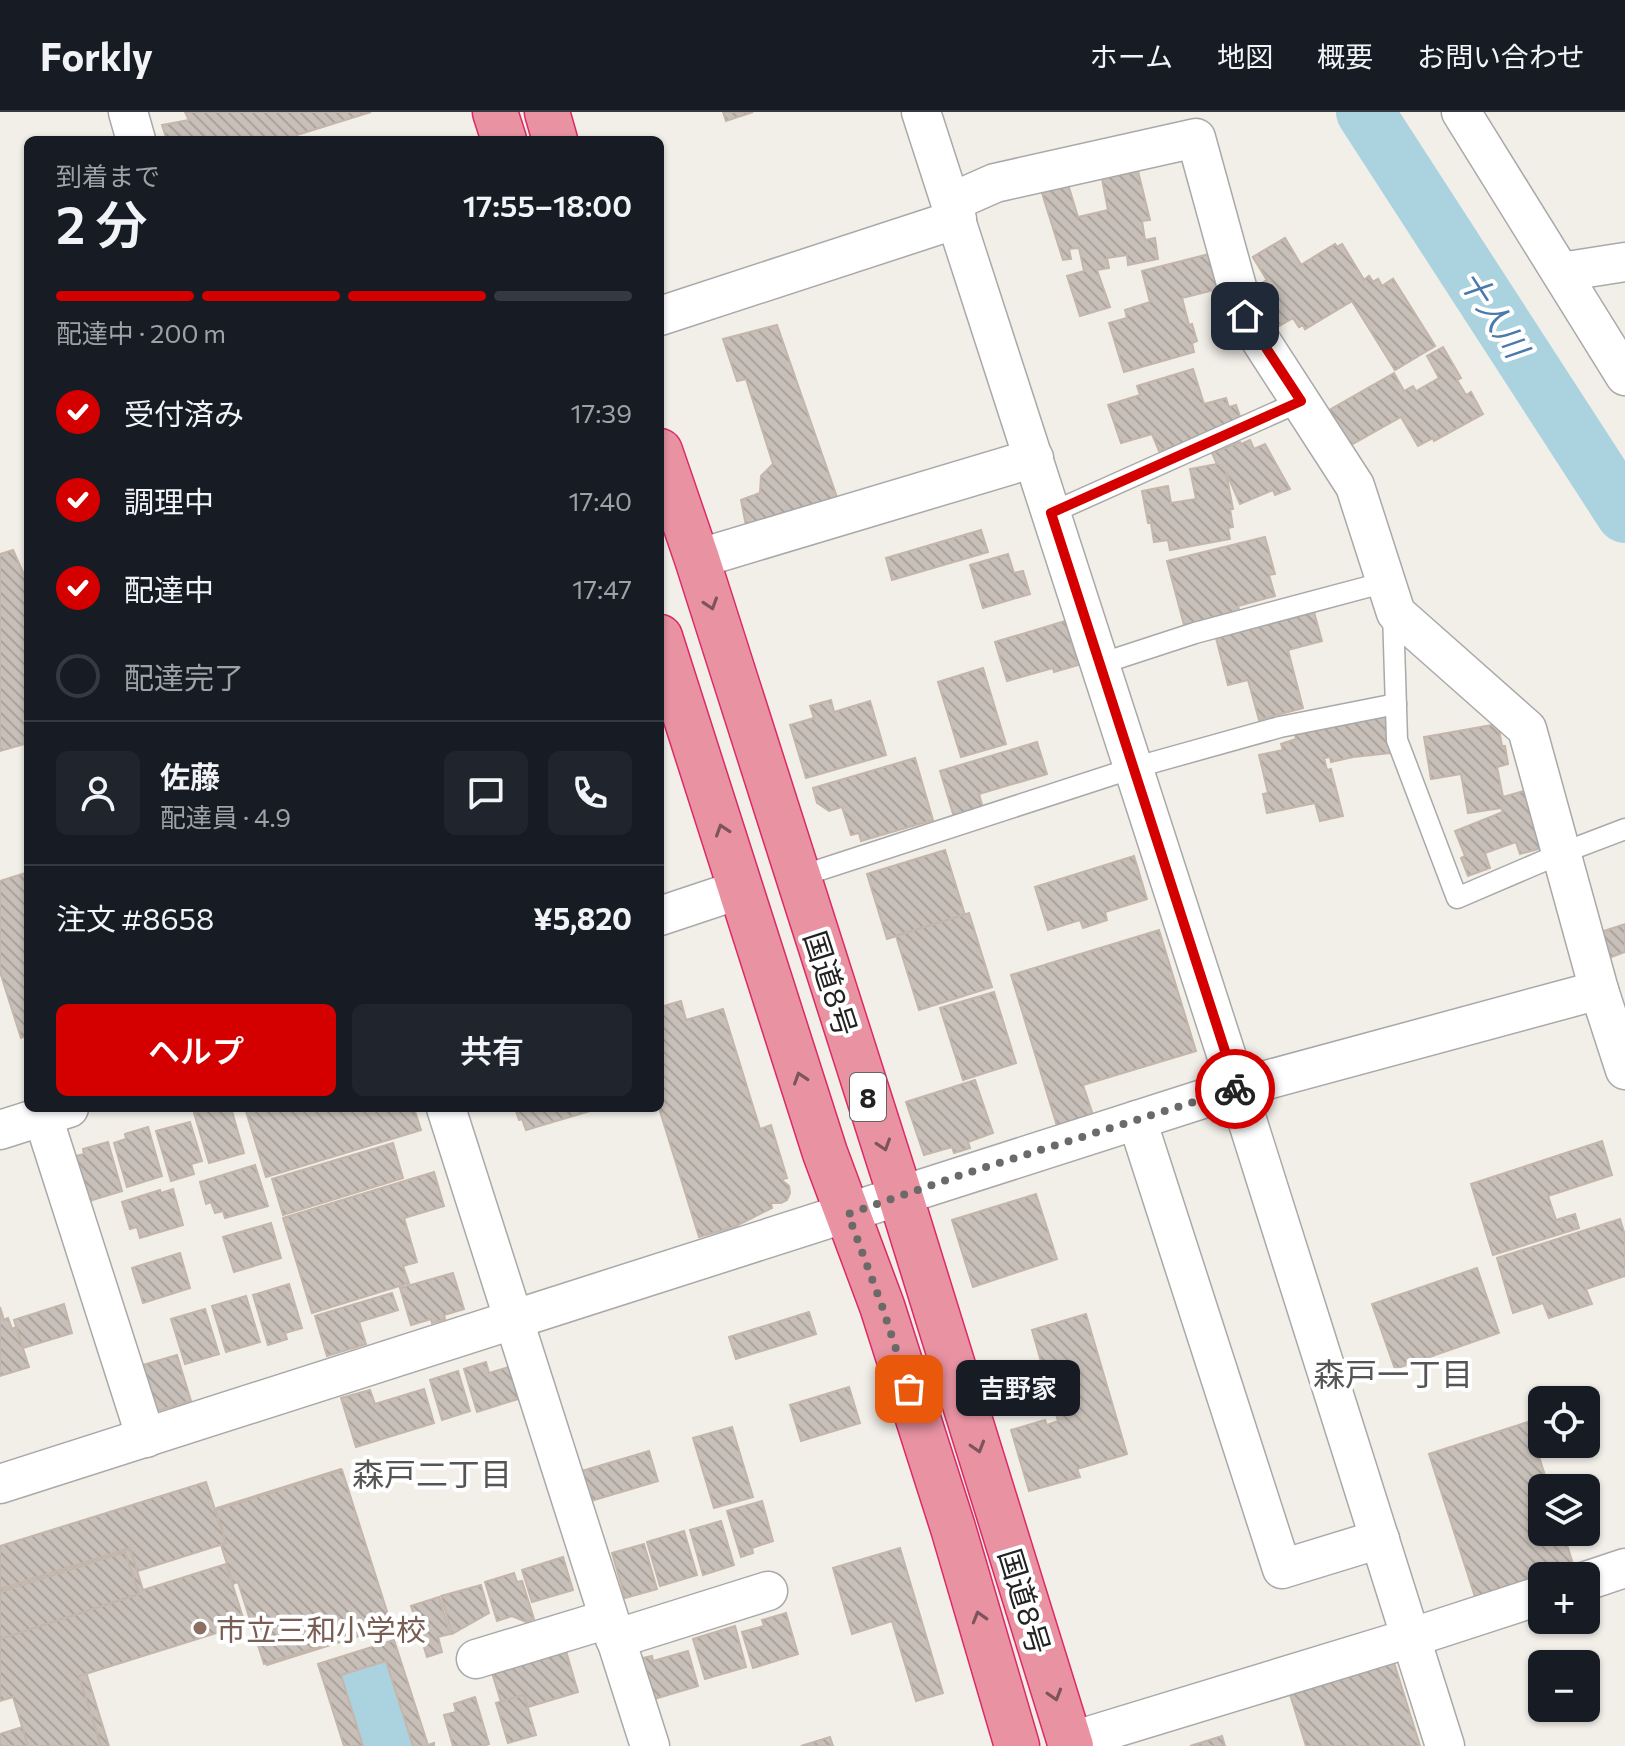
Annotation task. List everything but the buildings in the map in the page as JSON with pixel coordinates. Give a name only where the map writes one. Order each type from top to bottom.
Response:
[{"type":"highway","points":[[495,112],[503,136]]},
{"type":"highway","points":[[547,112],[554,136]]},
{"type":"highway","name":"国道8号","points":[[664,463],[900,1195],[1070,1744]]},
{"type":"highway","name":"国道8号","points":[[664,649],[820,1138],[882,1306],[939,1483],[1017,1746]]},
{"type":"street","points":[[128,112],[135,136]]},
{"type":"street","points":[[921,112],[1237,1088],[1445,1746]]},
{"type":"street","points":[[1461,112],[1625,376]]},
{"type":"street","points":[[664,315],[954,210],[995,183],[1196,138],[1245,316],[1355,486],[1396,613],[1527,729],[1599,990],[1625,1070]]},
{"type":"street","points":[[1561,272],[1625,262]]},
{"type":"street","points":[[697,559],[1034,458]]},
{"type":"street","points":[[664,915],[741,889]]},
{"type":"street","points":[[0,1484],[1237,1088],[1599,990]]},
{"type":"street","points":[[0,1130],[56,1112],[146,1438]]},
{"type":"street","points":[[447,1112],[650,1746]]},
{"type":"street","points":[[1137,1120],[1282,1569],[1380,1539]]},
{"type":"street","points":[[1600,1576],[1625,1568]]},
{"type":"street","points":[[476,1659],[768,1591]]},
{"type":"street","points":[[1070,1744],[1528,1600]]},
{"type":"lane","points":[[1051,513],[1301,401]]},
{"type":"lane","points":[[1100,664],[1195,633],[1390,593],[1397,740],[1457,898],[1625,829]]},
{"type":"lane","points":[[798,877],[1133,768],[1280,727],[1396,704]]},
{"type":"water","points":[[386,1661],[413,1746],[363,1746],[341,1675]]},
{"type":"waterway","name":"十人川","points":[[1365,112],[1625,514]]},
{"type":"way so far","points":[[909,1389],[848,1214],[964,1174],[1235,1089]]},
{"type":"place","name":"吉野家","points":[[909,1389]]},
{"type":"place","name":"市立三和小学校","points":[[200,1628]]},
{"type":"district","name":"森戸一丁目","points":[[1393,1373]]},
{"type":"district","name":"森戸二丁目","points":[[432,1473]]},
{"type":"route","points":[[1235,1089],[1051,513],[1301,401],[1245,316]]}]
